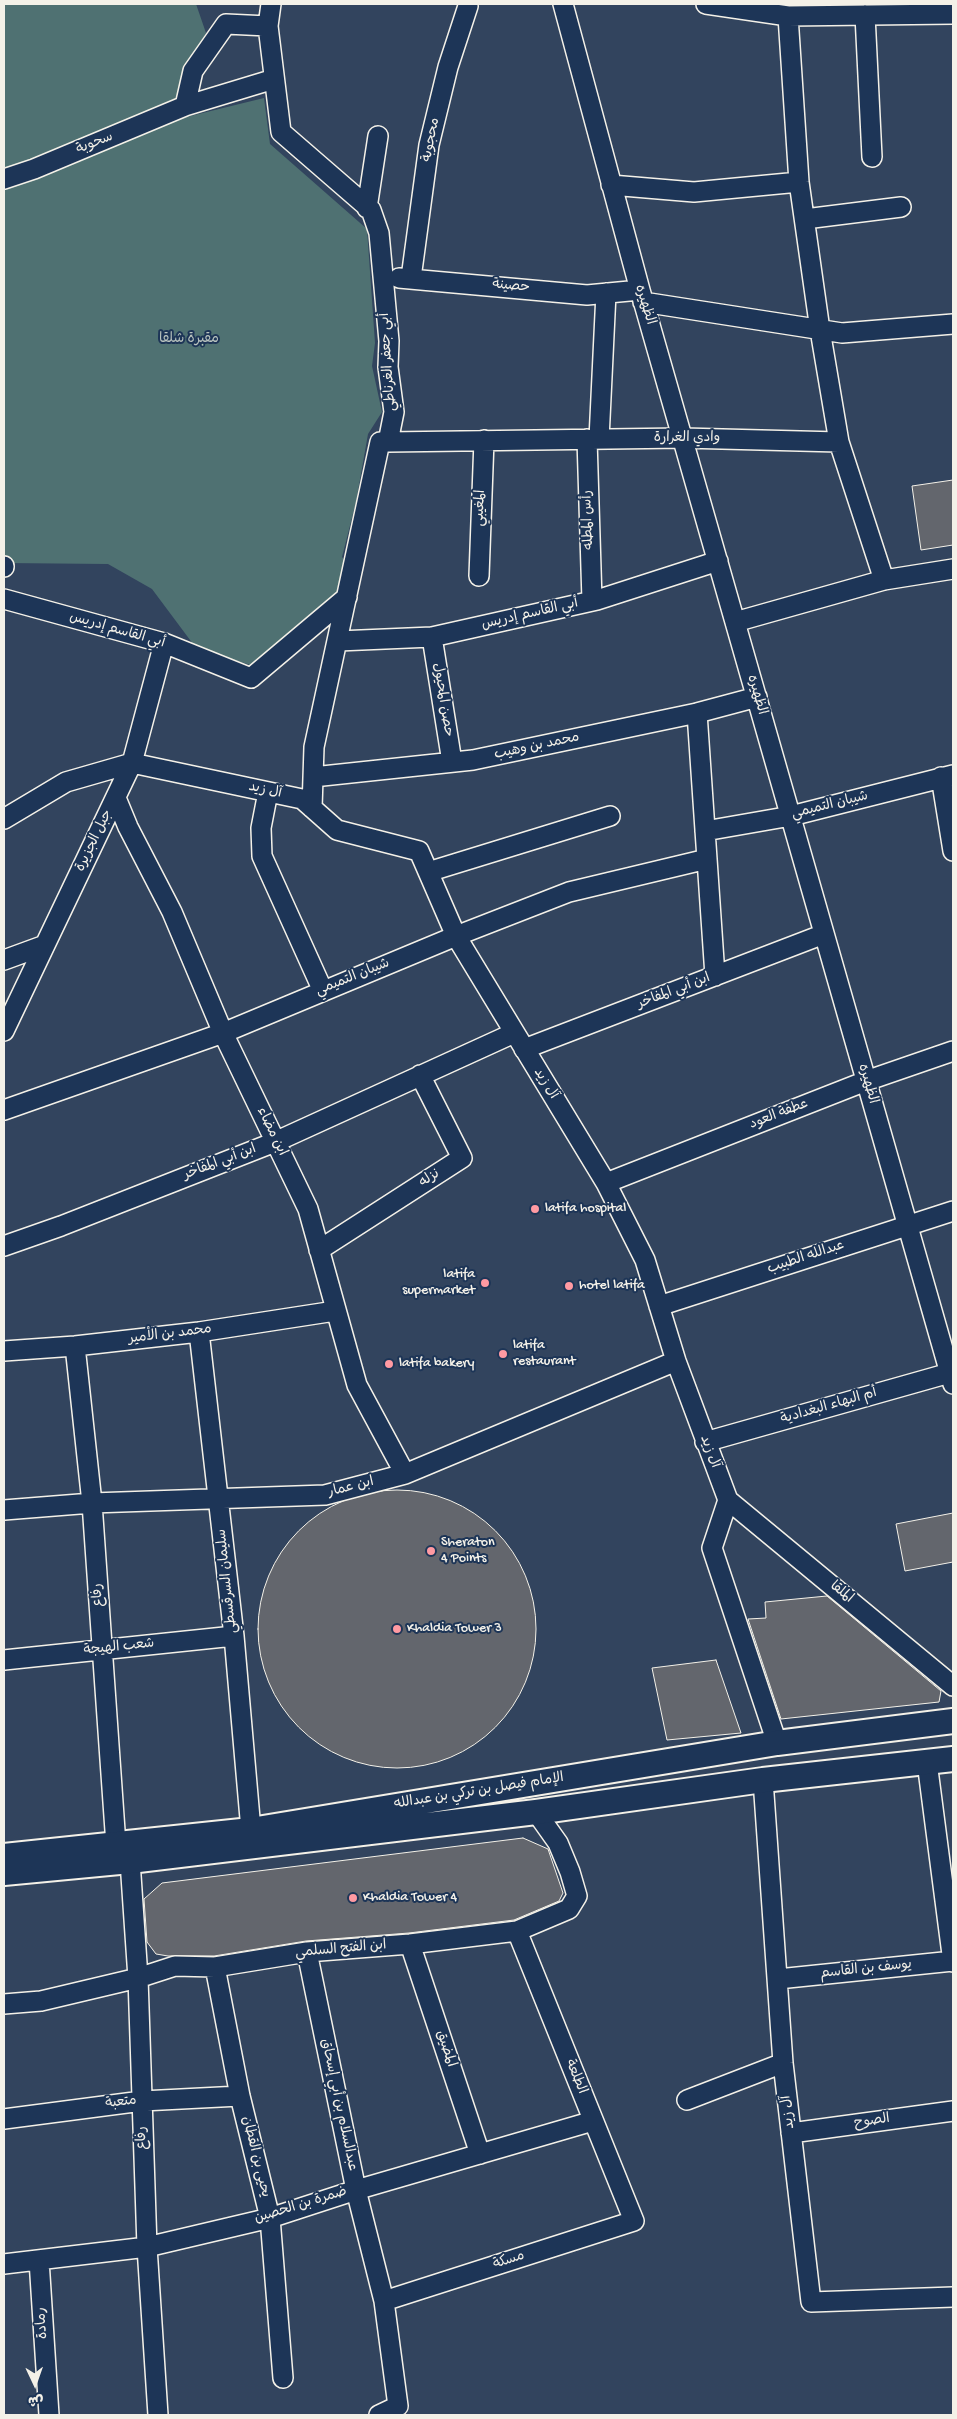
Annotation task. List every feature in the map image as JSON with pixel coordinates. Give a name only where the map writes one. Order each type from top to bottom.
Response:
[{"type":"main road","name":"الإمام فيصل بن تركي بن عبدالله","points":[[4,1873],[777,1743],[953,1721]]},
{"type":"main road","name":"الإمام فيصل بن تركي بن عبدالله","points":[[4,1856],[123,1853],[536,1812],[763,1780],[953,1759]]},
{"type":"street","name":"أبي جعفر الغرناطي","points":[[271,4],[268,26],[281,132],[370,210],[379,233],[389,341],[388,368],[394,412],[388,442],[380,442],[314,747],[312,808]]},
{"type":"street","name":"محجوبة","points":[[411,278],[429,145],[448,67],[470,4]]},
{"type":"street","name":"الظهيره","points":[[563,4],[611,185],[682,438],[952,1377]]},
{"type":"street","points":[[706,4],[738,7],[788,16],[953,14]]},
{"type":"street","points":[[865,15],[872,157]]},
{"type":"street","points":[[788,16],[799,182],[820,330],[839,442],[884,580]]},
{"type":"street","points":[[185,106],[193,71],[226,24],[268,26]]},
{"type":"street","name":"سحوبة","points":[[4,179],[34,169],[185,106],[274,79]]},
{"type":"street","points":[[367,208],[378,136]]},
{"type":"street","points":[[611,185],[694,192],[799,182]]},
{"type":"street","points":[[805,219],[901,207]]},
{"type":"street","name":"حصينة","points":[[383,278],[411,278],[586,295],[606,293],[642,296],[842,334],[953,324]]},
{"type":"street","name":"رأس المطله","points":[[592,601],[593,439],[606,293]]},
{"type":"street","name":"وادي الغرارة","points":[[388,442],[682,438],[839,442]]},
{"type":"street","name":"المغيبي","points":[[479,576],[484,440]]},
{"type":"street","name":"أبي القاسم إدريس","points":[[338,641],[432,637],[592,601],[718,561]]},
{"type":"street","points":[[735,622],[884,580],[953,569]]},
{"type":"street","name":"أبي القاسم إدريس","points":[[4,599],[164,643],[251,678],[347,597]]},
{"type":"street","name":"حصن المحيول","points":[[432,637],[452,762]]},
{"type":"street","name":"جبل الجزيرة","points":[[4,1031],[132,764],[164,643]]},
{"type":"street","name":"محمد بن وهيب","points":[[313,777],[473,760],[697,714],[757,698]]},
{"type":"street","points":[[697,714],[715,976]]},
{"type":"street","name":"آل زيد","points":[[4,819],[66,782],[132,764],[302,799],[337,830],[419,851],[456,936],[606,1183],[645,1260],[676,1361],[728,1500]]},
{"type":"street","points":[[947,776],[953,851]]},
{"type":"street","name":"شيبان التميمي","points":[[705,831],[791,816],[947,776]]},
{"type":"street","points":[[268,792],[261,828],[262,856],[323,991]]},
{"type":"street","name":"ابن مضاء","points":[[116,798],[128,827],[172,912],[223,1033],[308,1209],[356,1385],[405,1474]]},
{"type":"street","points":[[428,872],[610,816]]},
{"type":"street","name":"شيبان التميمي","points":[[4,1110],[223,1033],[456,936],[569,892],[707,860]]},
{"type":"street","name":"ابن أبي المفاخر","points":[[524,1050],[824,934]]},
{"type":"street","points":[[4,960],[45,945]]},
{"type":"street","name":"ابن أبي المفاخر","points":[[4,1246],[62,1226],[275,1142],[514,1033]]},
{"type":"street","name":"عطفة العود","points":[[606,1183],[866,1081],[953,1051]]},
{"type":"street","name":"نزله","points":[[319,1250],[462,1158],[420,1075]]},
{"type":"street","name":"عبدالله الطبيب","points":[[659,1306],[953,1211]]},
{"type":"street","name":"محمد بن الأمير","points":[[4,1351],[75,1346],[199,1332],[335,1311]]},
{"type":"street","name":"سليمان السرقسطي","points":[[199,1332],[234,1636],[251,1830]]},
{"type":"street","name":"رفاع","points":[[75,1346],[92,1503],[103,1650],[123,1853],[138,1978],[147,2247],[158,2415]]},
{"type":"street","name":"ابن عمار","points":[[4,1510],[92,1503],[325,1495],[405,1474],[676,1361]]},
{"type":"street","name":"أم البهاء البغدادية","points":[[705,1442],[952,1377]]},
{"type":"street","points":[[728,1500],[712,1548],[777,1743]]},
{"type":"street","name":"الملقا","points":[[728,1500],[953,1686]]},
{"type":"street","name":"شعب الهيجة","points":[[4,1660],[234,1636]]},
{"type":"street","points":[[927,1762],[953,1961]]},
{"type":"street","name":"آل زيد","points":[[763,1780],[783,2062],[811,2302],[953,2297]]},
{"type":"street","name":"ابن الفتح السلمي","points":[[4,2004],[41,2001],[138,1978],[175,1966],[215,1966],[306,1952],[410,1944],[517,1931],[569,1909],[577,1896],[570,1872],[558,1843],[536,1812]]},
{"type":"street","name":"الطلعة","points":[[517,1931],[634,2222]]},
{"type":"street","name":"المضيق","points":[[410,1944],[480,2154]]},
{"type":"street","name":"عبدالسلام بن أبي إسحاق","points":[[306,1952],[356,2190],[384,2301],[398,2406],[379,2415]]},
{"type":"street","name":"يوسف بن القاسم","points":[[778,1980],[953,1961]]},
{"type":"street","name":"يحيى بن القطان","points":[[215,1966],[240,2096],[270,2218],[283,2378]]},
{"type":"street","points":[[687,2100],[783,2062]]},
{"type":"street","name":"متعبة","points":[[4,2118],[142,2101],[240,2096]]},
{"type":"street","name":"الصوح","points":[[791,2133],[953,2111]]},
{"type":"street","name":"ضمرة بن الحصين","points":[[4,2264],[147,2247],[270,2218],[356,2190],[592,2121]]},
{"type":"street","name":"مسكة","points":[[384,2301],[634,2222]]},
{"type":"street","name":"رمادة","points":[[39,2260],[49,2415]]},
{"type":"green space","name":"مقبرة شلقا","points":[[4,4],[196,4],[206,33],[187,67],[178,119],[264,98],[270,144],[367,229],[375,343],[372,366],[382,412],[368,434],[356,502],[342,557],[350,568],[331,608],[260,668],[196,648],[152,589],[108,564],[4,563]]},
{"type":"building","points":[[953,480],[953,545],[921,550],[912,486]]},
{"type":"building","name":"Khaldia Tower 3","points":[[411,1490],[450,1500],[463,1506],[496,1530],[513,1552],[526,1576],[534,1602],[536,1629],[534,1656],[526,1682],[513,1706],[496,1728],[474,1745],[450,1758],[411,1768],[383,1768],[344,1758],[331,1752],[298,1728],[289,1717],[274,1695],[260,1656],[258,1615],[268,1576],[274,1563],[298,1530],[309,1521],[331,1506],[370,1492]]},
{"type":"building","points":[[953,1513],[953,1562],[905,1571],[896,1524]]},
{"type":"building","points":[[827,1596],[941,1691],[939,1702],[781,1719],[748,1619],[766,1618],[765,1602]]},
{"type":"building","points":[[716,1660],[741,1733],[667,1740],[652,1668]]},
{"type":"building","name":"Khaldia Tower 4","points":[[523,1838],[548,1849],[563,1893],[559,1901],[514,1920],[409,1933],[306,1941],[214,1956],[168,1956],[156,1954],[147,1942],[144,1899],[162,1883]]},
{"type":"place","name":"latifa hospital","points":[[535,1209]]},
{"type":"place","name":"latifa supermarket","points":[[485,1283]]},
{"type":"place","name":"hotel latifa","points":[[569,1286]]},
{"type":"place","name":"latifa restaurant","points":[[503,1354]]},
{"type":"place","name":"latifa bakery","points":[[389,1364]]},
{"type":"place","name":"Sheraton 4 Points","points":[[431,1551]]},
{"type":"place","name":"Khaldia Tower 3","points":[[397,1629]]},
{"type":"place","name":"Khaldia Tower 4","points":[[353,1898]]}]
